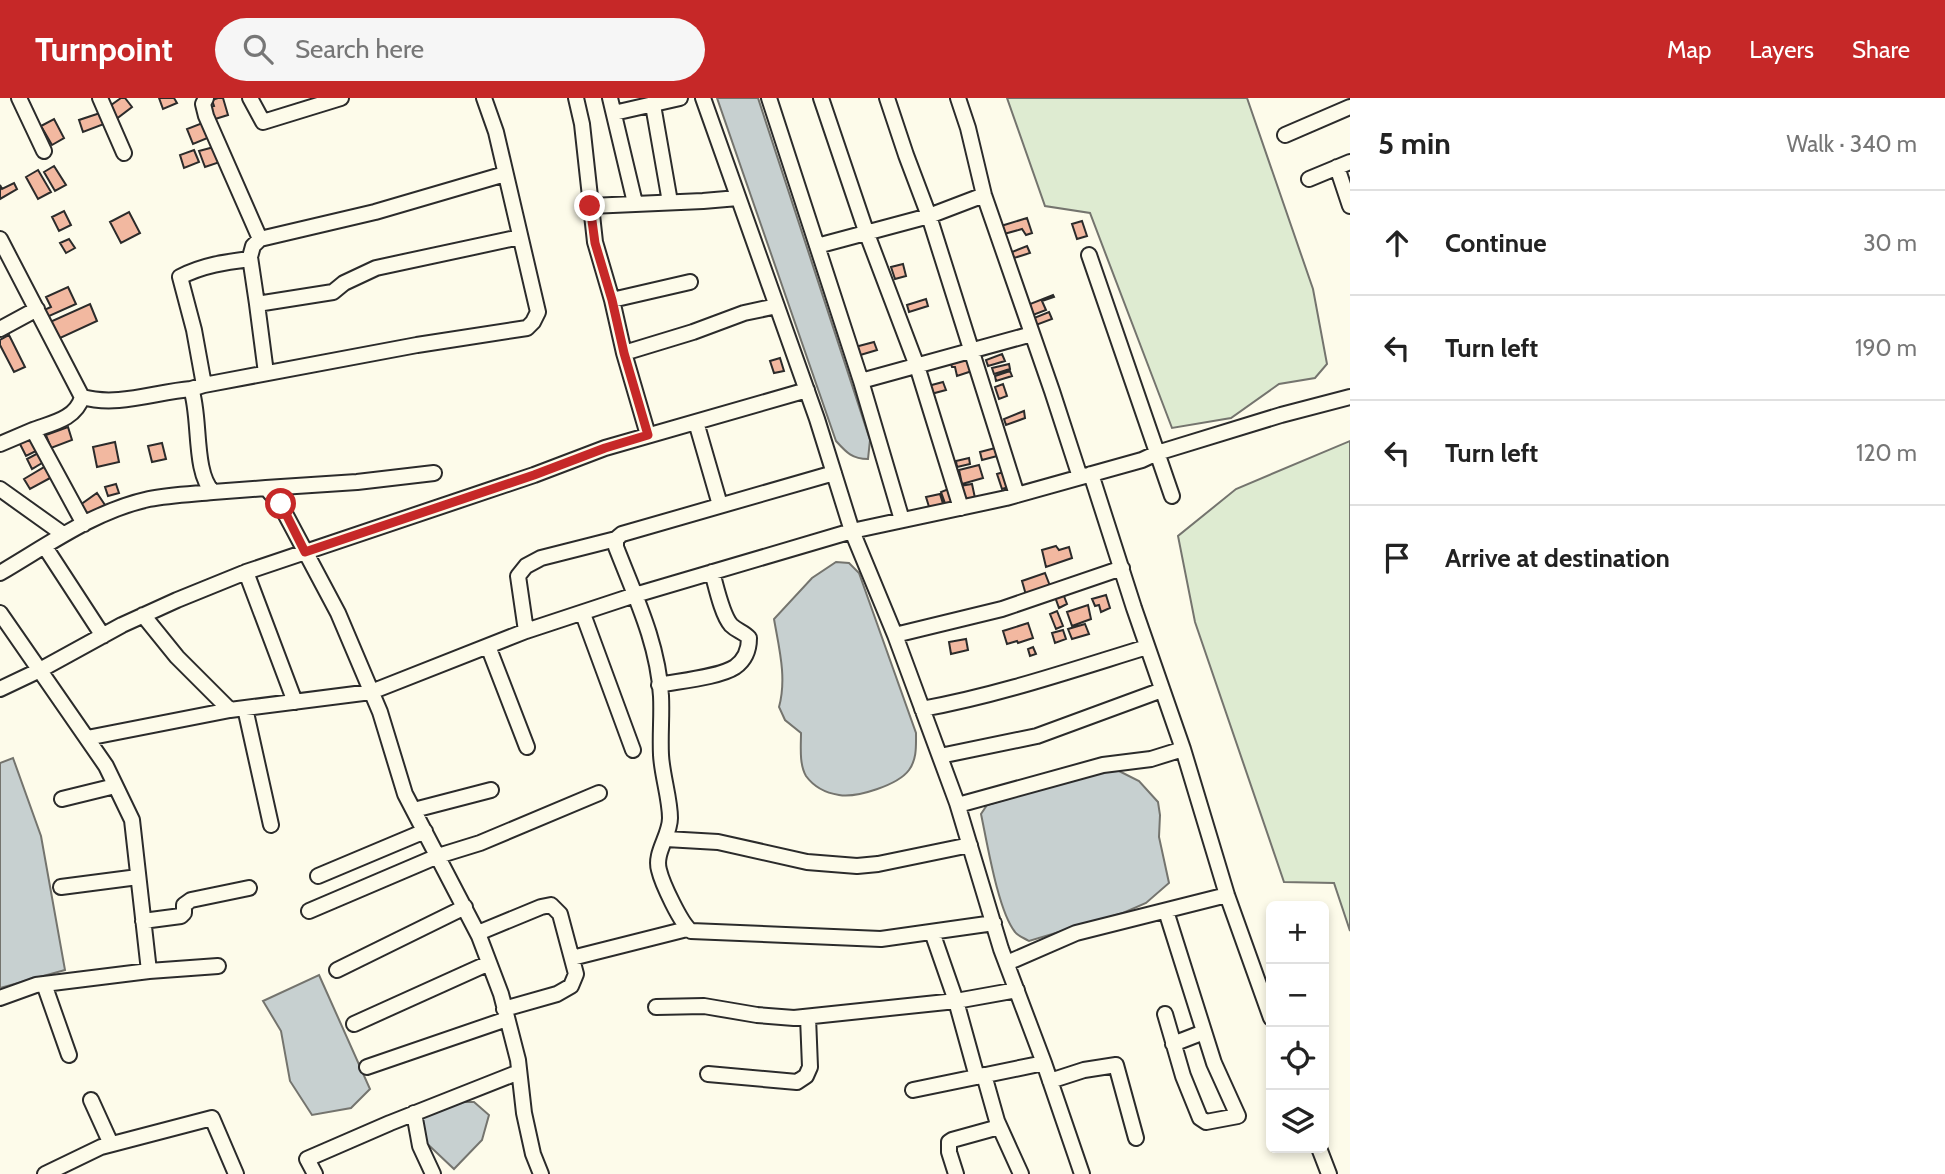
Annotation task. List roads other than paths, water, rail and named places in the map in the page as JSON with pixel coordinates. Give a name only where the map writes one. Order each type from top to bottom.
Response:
[{"type":"street","points":[[19,98],[44,151]]},
{"type":"street","points":[[100,98],[124,153]]},
{"type":"street","points":[[206,98],[203,104],[206,116],[260,239]]},
{"type":"street","points":[[250,98],[262,122],[341,98]]},
{"type":"street","points":[[82,397],[95,401],[120,400],[417,345],[527,328],[538,312],[496,132],[484,98]]},
{"type":"street","points":[[576,98],[582,124],[595,243],[648,435]]},
{"type":"street","points":[[610,98],[635,203]]},
{"type":"street","points":[[614,113],[680,98]]},
{"type":"street","points":[[703,98],[807,390],[852,531],[895,635],[958,805],[1007,963],[1082,1174]]},
{"type":"street","points":[[769,98],[902,520]]},
{"type":"street","points":[[821,98],[867,234],[917,366],[961,508]]},
{"type":"street","points":[[887,98],[929,216],[1017,495]]},
{"type":"street","points":[[958,98],[984,195],[1052,391],[1122,568],[1183,749],[1227,895],[1266,1004]]},
{"type":"street","points":[[653,105],[670,202]]},
{"type":"street","points":[[1285,135],[1350,107]]},
{"type":"street","points":[[1309,179],[1343,165],[1350,206]]},
{"type":"street","points":[[266,373],[250,259],[253,246],[260,239],[375,212],[505,174]]},
{"type":"street","points":[[817,246],[929,216],[984,195]]},
{"type":"street","points":[[590,206],[738,198]]},
{"type":"street","points":[[257,304],[333,292],[344,283],[376,268],[520,237]]},
{"type":"street","points":[[0,239],[82,397],[79,406],[65,418],[0,444]]},
{"type":"street","points":[[1089,255],[1172,496]]},
{"type":"street","points":[[213,492],[207,486],[201,464],[195,401],[197,387],[194,330],[180,277],[218,263],[250,259]]},
{"type":"street","points":[[612,300],[690,282]]},
{"type":"street","points":[[624,353],[744,313],[777,306]]},
{"type":"street","points":[[0,329],[37,309]]},
{"type":"street","points":[[860,382],[1032,334]]},
{"type":"street","points":[[0,689],[143,615],[246,572],[605,448],[807,390]]},
{"type":"street","points":[[86,738],[237,709],[371,692],[526,631],[635,595],[852,531],[1017,495],[1086,476],[1281,415],[1350,397]]},
{"type":"street","points":[[696,422],[720,505]]},
{"type":"street","points":[[33,430],[84,524]]},
{"type":"street","points":[[526,631],[519,576],[526,566],[541,558],[616,539],[622,534],[834,472]]},
{"type":"street","points":[[0,573],[63,534],[104,513],[149,499],[434,473]]},
{"type":"street","points":[[267,488],[281,504],[338,613],[380,712],[405,794],[478,933],[506,1014],[519,1072],[524,1113],[533,1154],[541,1174]]},
{"type":"street","points":[[0,489],[63,534]]},
{"type":"street","points":[[616,539],[648,626],[659,685],[661,756],[670,819],[658,860],[659,869],[687,929],[691,932],[881,939],[994,923]]},
{"type":"street","points":[[45,547],[103,636]]},
{"type":"street","points":[[895,635],[1002,609],[1122,568]]},
{"type":"street","points":[[246,572],[295,702]]},
{"type":"street","points":[[659,685],[727,671],[738,665],[749,650],[749,638],[729,623],[712,572]]},
{"type":"street","points":[[0,613],[106,766],[132,820],[149,971]]},
{"type":"street","points":[[583,614],[633,750]]},
{"type":"street","points":[[143,615],[177,657],[237,709],[271,825]]},
{"type":"street","points":[[488,646],[527,747]]},
{"type":"street","points":[[922,709],[1015,688],[1147,647]]},
{"type":"street","points":[[940,756],[1037,736],[1162,690]]},
{"type":"street","points":[[958,805],[1103,765],[1151,759],[1183,749]]},
{"type":"street","points":[[62,799],[115,786]]},
{"type":"street","points":[[414,810],[491,790]]},
{"type":"street","points":[[309,911],[438,856],[480,842],[599,793]]},
{"type":"street","points":[[318,876],[425,831]]},
{"type":"street","points":[[666,839],[718,842],[807,862],[857,866],[970,845]]},
{"type":"street","points":[[61,887],[138,877]]},
{"type":"street","points":[[144,921],[181,916],[186,902],[250,888]]},
{"type":"street","points":[[1007,963],[1076,933],[1227,895]]},
{"type":"street","points":[[367,1068],[557,994],[571,986],[576,974],[560,914],[551,905],[478,933]]},
{"type":"street","points":[[337,970],[465,907]]},
{"type":"street","points":[[1165,1014],[1187,1088],[1202,1121],[1238,1116],[1214,1063],[1166,911]]},
{"type":"street","points":[[572,958],[687,929]]},
{"type":"street","points":[[932,932],[999,1127],[1021,1174]]},
{"type":"street","points":[[354,1024],[489,963]]},
{"type":"street","points":[[0,998],[36,985],[149,971],[218,966]]},
{"type":"street","points":[[44,984],[69,1055]]},
{"type":"street","points":[[656,1007],[704,1006],[794,1018],[956,1002],[1017,990]]},
{"type":"street","points":[[708,1074],[797,1082],[806,1076],[810,1067],[808,1017]]},
{"type":"street","points":[[1173,1044],[1204,1032]]},
{"type":"street","points":[[913,1090],[1044,1063]]},
{"type":"street","points":[[1050,1081],[1084,1070],[1116,1065],[1136,1138]]},
{"type":"street","points":[[315,1174],[307,1159],[519,1072]]},
{"type":"street","points":[[91,1100],[111,1144]]},
{"type":"street","points":[[414,1113],[420,1146],[432,1174]]},
{"type":"street","points":[[45,1174],[101,1147],[212,1118],[236,1174]]},
{"type":"street","points":[[956,1174],[949,1152],[949,1142],[999,1127]]},
{"type":"street","points":[[1321,1153],[1329,1174]]}]
